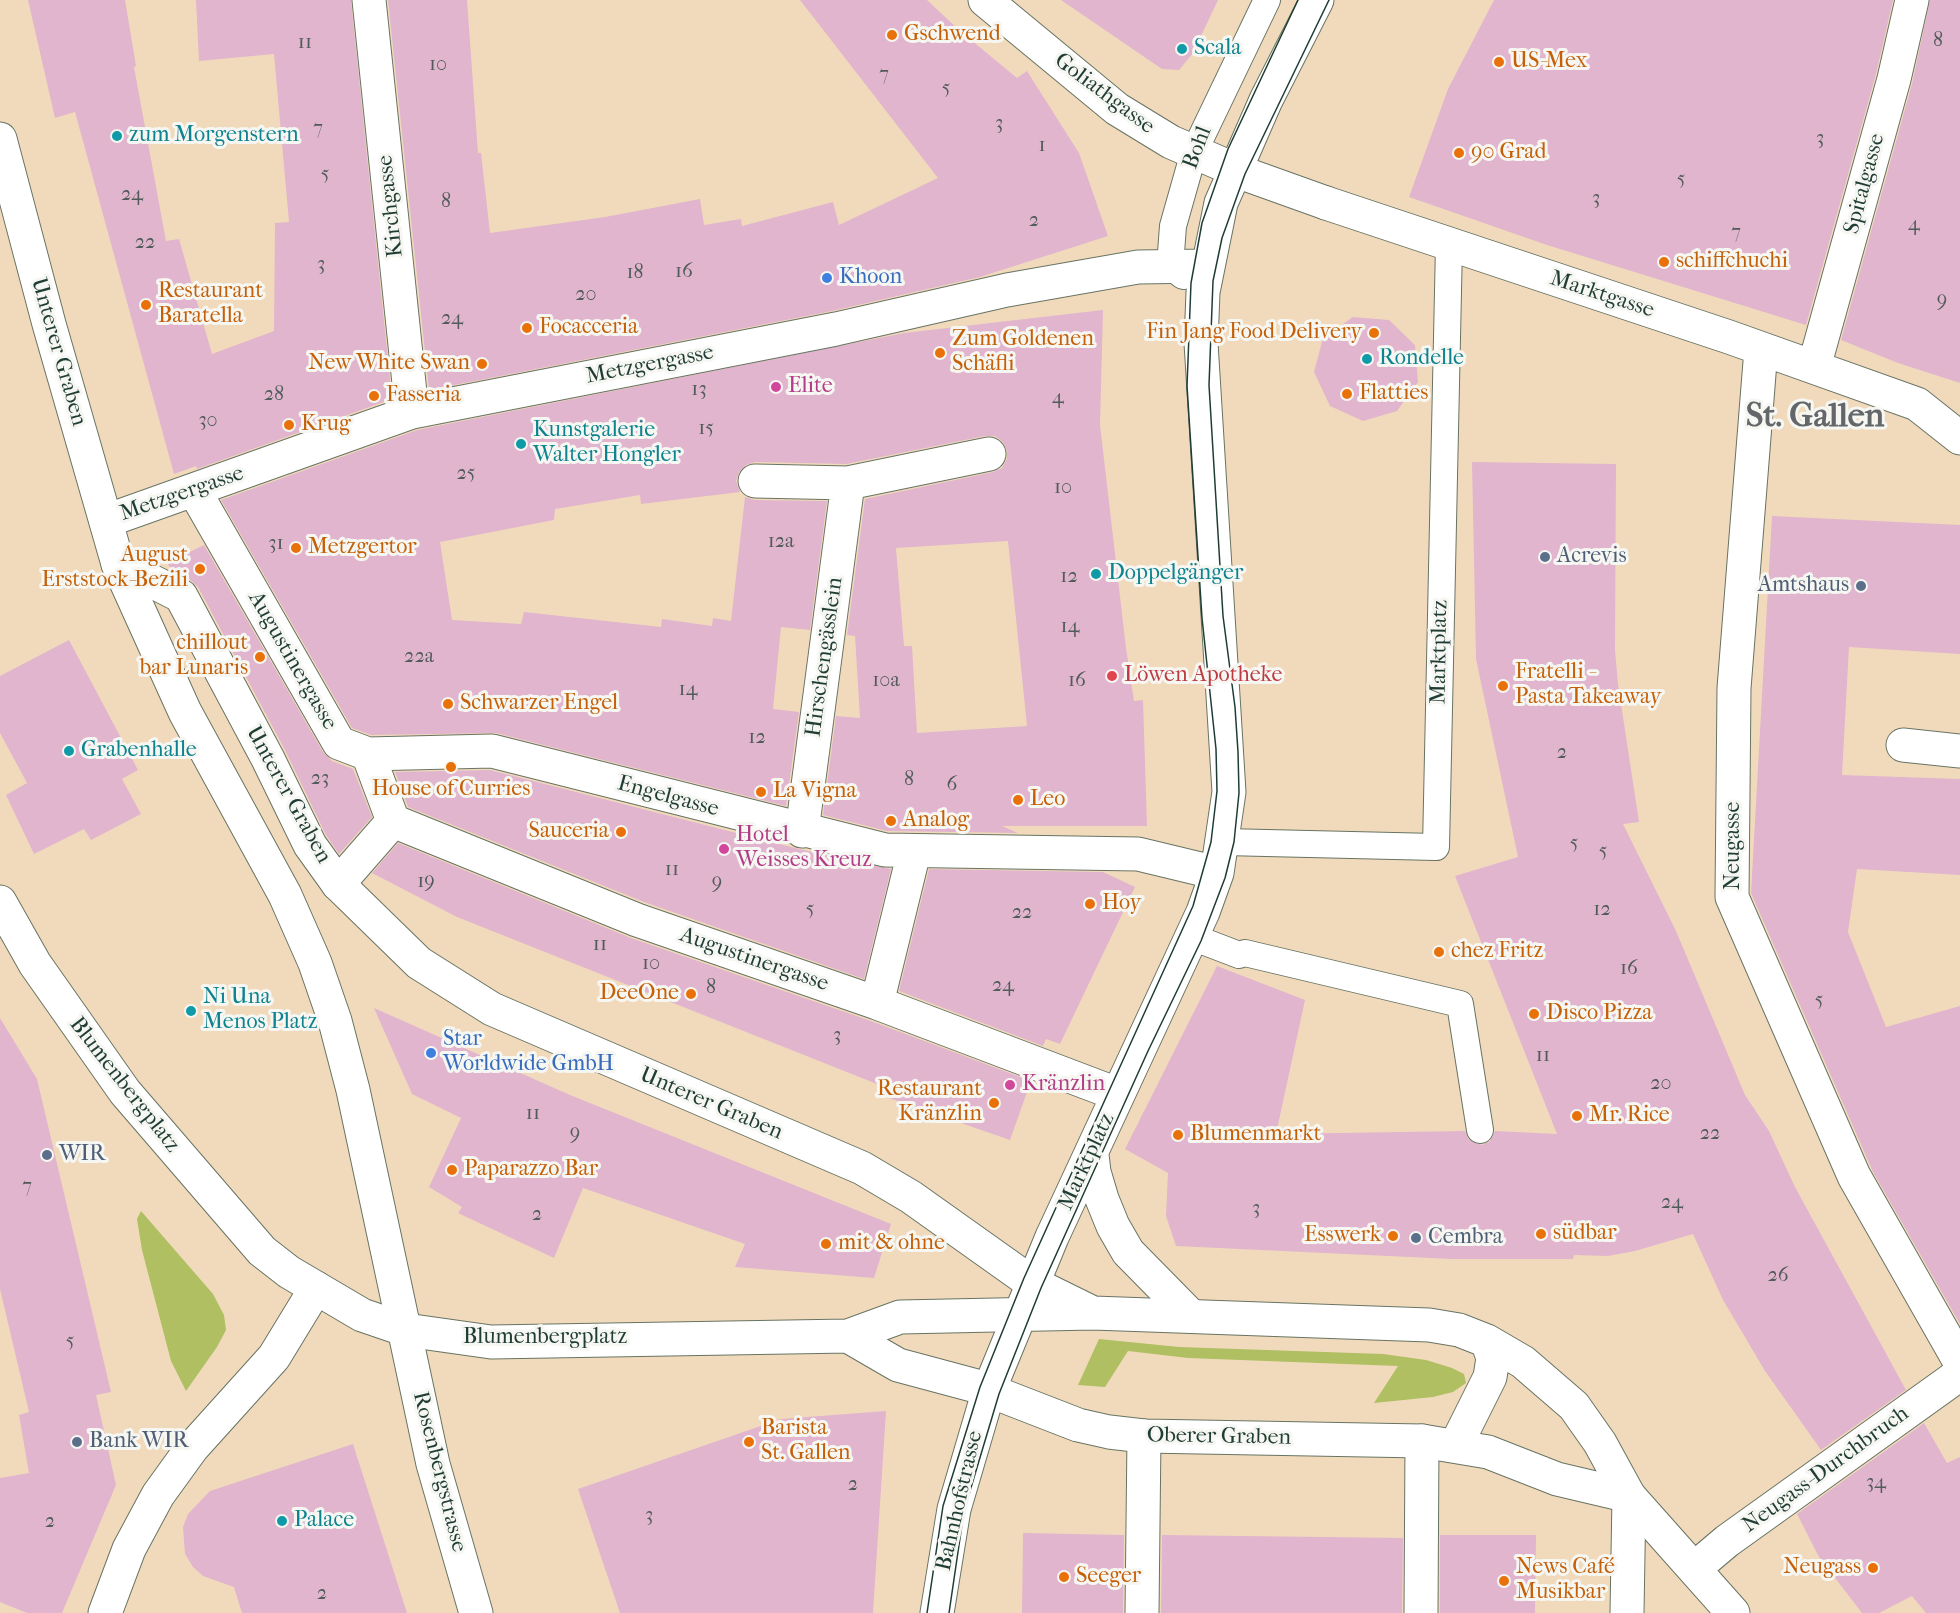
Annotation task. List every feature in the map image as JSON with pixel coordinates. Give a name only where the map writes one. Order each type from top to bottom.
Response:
[{"type":"street","name":"Kirchgasse","points":[[369,0],[412,412]]},
{"type":"street","name":"Goliathgasse","points":[[985,0],[1118,109],[1171,142],[1235,170]]},
{"type":"street","name":"Bohl","points":[[1235,170],[1317,0]]},
{"type":"street","name":"Spitalgasse","points":[[1814,367],[1894,79],[1912,0]]},
{"type":"street","name":"Unterer Graben","points":[[0,139],[49,324],[118,564],[185,712],[285,895],[315,963],[335,1021],[353,1090],[406,1330]]},
{"type":"street","name":"Marktgasse","points":[[1235,170],[1917,404],[1960,438]]},
{"type":"street","name":"Marktplatz","points":[[1019,1315],[1092,1155],[1117,1094],[1192,936],[1218,873],[1224,842],[1228,792],[1201,343],[1205,279],[1221,203],[1235,170]]},
{"type":"street","name":"Metzgergasse","points":[[106,521],[412,412],[836,329],[1007,290],[1138,267],[1170,266],[1205,279]]},
{"type":"street","name":"Neugasse","points":[[1761,349],[1734,688],[1732,897],[1854,1176],[1960,1362]]},
{"type":"street","points":[[755,481],[848,483],[989,454]]},
{"type":"street","name":"Hirschengässlein","points":[[802,831],[848,483]]},
{"type":"street","name":"Augustinergasse","points":[[194,490],[339,743],[368,754]]},
{"type":"street","name":"Unterer Graben","points":[[118,564],[181,596],[268,759],[310,845],[339,884],[419,963],[492,1009],[862,1168],[911,1197],[1032,1283]]},
{"type":"street","points":[[1903,745],[1960,751]]},
{"type":"street","name":"Engelgasse","points":[[368,754],[492,751],[802,831],[885,850],[1138,854],[1218,873]]},
{"type":"street","points":[[339,884],[393,821],[368,754]]},
{"type":"street","name":"Augustinergasse","points":[[393,821],[637,920],[877,1003],[1117,1094]]},
{"type":"street","points":[[877,1003],[914,852]]},
{"type":"street","name":"Blumenbergplatz","points":[[0,903],[35,964],[125,1092],[262,1251],[316,1288],[362,1315],[406,1330],[491,1342],[848,1336]]},
{"type":"street","points":[[1092,1155],[1102,1199],[1113,1227],[1128,1252],[1191,1316]]},
{"type":"street","points":[[1032,1283],[1093,1313]]},
{"type":"street","points":[[105,1613],[129,1549],[158,1496],[192,1448],[274,1357],[316,1288]]},
{"type":"street","points":[[848,1336],[900,1317],[1093,1313],[1429,1325],[1459,1330],[1487,1341],[1523,1362],[1574,1407],[1600,1443],[1629,1496],[1733,1613]]},
{"type":"street","name":"Bahnhofstrasse","points":[[938,1613],[954,1509],[989,1390],[1019,1315]]},
{"type":"street","name":"Rosenbergstrasse","points":[[406,1330],[434,1464],[476,1613]]},
{"type":"street","points":[[848,1336],[898,1365],[989,1390]]},
{"type":"street","points":[[1456,1445],[1490,1377],[1493,1358],[1487,1341]]},
{"type":"street","name":"Neugass-Durchbruch","points":[[1695,1568],[1727,1541],[1960,1374]]},
{"type":"street","name":"Oberer Graben","points":[[989,1390],[1078,1425],[1144,1436],[1422,1441],[1456,1445],[1505,1458],[1557,1479],[1629,1496]]},
{"type":"street","points":[[1142,1613],[1144,1436]]},
{"type":"street","points":[[1421,1613],[1422,1441]]},
{"type":"street","points":[[1627,1613],[1629,1496]]},
{"type":"lane","name":"Bohl","points":[[1170,266],[1173,226],[1194,152],[1267,0]]},
{"type":"lane","name":"Marktplatz","points":[[1224,842],[1436,846],[1449,245]]},
{"type":"lane","points":[[1192,936],[1239,955],[1245,952],[1460,1004],[1479,1130]]},
{"type":"green space","points":[[141,1211],[213,1294],[224,1315],[226,1330],[186,1391],[171,1361],[142,1250],[137,1219]]},
{"type":"green space","points":[[1099,1339],[1179,1347],[1383,1354],[1426,1360],[1452,1368],[1464,1374],[1466,1383],[1453,1392],[1433,1397],[1374,1403],[1398,1366],[1188,1358],[1128,1351],[1105,1387],[1078,1385]]},
{"type":"building","points":[[28,0],[125,0],[136,66],[134,67],[166,241],[179,239],[212,354],[274,331],[275,223],[289,222],[274,54],[199,61],[196,0],[351,0],[392,399],[197,469],[196,466],[174,474],[75,112],[55,118]]},
{"type":"building","points":[[388,0],[467,0],[478,153],[481,153],[490,233],[605,217],[700,199],[704,225],[741,219],[742,226],[833,202],[839,225],[938,178],[800,0],[927,0],[1017,78],[1027,71],[1079,153],[1108,236],[980,277],[832,311],[429,390]]},
{"type":"building","points":[[1061,0],[1218,0],[1193,53],[1179,70],[1162,69]]},
{"type":"building","points":[[1494,0],[1893,0],[1876,74],[1806,325],[1547,245],[1409,197],[1448,89]]},
{"type":"building","points":[[1930,0],[1960,0],[1960,383],[1898,363],[1841,340],[1912,84]]},
{"type":"building","points":[[1103,310],[1100,425],[1134,701],[1143,700],[1147,826],[1002,826],[1018,833],[887,831],[823,815],[836,716],[860,718],[855,636],[847,635],[865,499],[993,472],[1002,468],[1007,459],[1007,451],[1003,442],[995,436],[985,436],[846,464],[755,462],[746,465],[739,472],[736,481],[740,492],[641,504],[640,495],[555,509],[554,520],[440,542],[452,620],[521,624],[524,612],[661,627],[662,619],[712,626],[713,618],[731,621],[745,497],[755,500],[827,501],[810,630],[781,627],[773,709],[799,712],[786,806],[496,733],[371,735],[352,728],[221,500],[417,430],[904,333]],"holes":[[[1008,541],[1027,726],[917,733],[912,646],[904,646],[896,548]]]},
{"type":"building","name":"Rondelle","points":[[1353,317],[1389,320],[1415,345],[1418,382],[1397,411],[1363,421],[1330,406],[1314,372],[1323,338]]},
{"type":"building","points":[[1472,462],[1616,464],[1615,650],[1639,822],[1623,824],[1676,931],[1745,1095],[1769,1131],[1795,1187],[1906,1390],[1821,1450],[1765,1371],[1723,1300],[1693,1234],[1635,1251],[1608,1256],[1574,1255],[1573,1259],[1452,1259],[1176,1246],[1166,1216],[1168,1173],[1125,1149],[1217,966],[1305,1000],[1276,1134],[1465,1131],[1469,1140],[1482,1145],[1490,1141],[1495,1131],[1557,1134],[1455,876],[1518,857],[1476,659]]},
{"type":"building","points":[[1772,516],[1960,525],[1960,654],[1849,647],[1842,775],[1960,779],[1960,875],[1857,869],[1848,932],[1886,1027],[1960,1006],[1960,1324],[1873,1172],[1751,893]]},
{"type":"building","points":[[204,545],[323,752],[332,761],[353,769],[372,817],[339,854],[326,835],[285,750],[198,587],[172,570],[167,563]]},
{"type":"building","name":"Grabenhalle","points":[[69,640],[138,770],[122,779],[141,814],[91,840],[84,829],[34,854],[6,795],[27,783],[0,733],[0,676]]},
{"type":"building","points":[[490,770],[799,849],[891,869],[864,979],[644,902],[408,807],[395,772]]},
{"type":"building","points":[[398,843],[631,938],[871,1021],[1031,1081],[1010,1140],[889,1098],[892,1090],[457,917],[372,873]]},
{"type":"building","points":[[929,869],[1103,872],[1135,887],[1060,1044],[1046,1039],[1043,1046],[899,991]]},
{"type":"building","points":[[374,1008],[570,1095],[891,1224],[874,1278],[735,1267],[745,1244],[583,1188],[554,1258],[458,1213],[462,1207],[429,1187],[461,1118],[412,1094]]},
{"type":"building","points":[[0,1018],[37,1079],[111,1392],[96,1395],[116,1485],[62,1613],[27,1613],[0,1602],[0,1478],[29,1473],[19,1415],[29,1412],[0,1289]]},
{"type":"building","points":[[886,1411],[873,1613],[620,1613],[578,1489],[781,1419]]},
{"type":"building","points":[[1924,1423],[1947,1463],[1960,1457],[1960,1613],[1926,1613],[1912,1596],[1879,1613],[1862,1613],[1819,1557],[1797,1514]]},
{"type":"building","name":"Palace","points":[[353,1444],[407,1613],[242,1613],[234,1587],[203,1576],[193,1567],[185,1554],[183,1527],[188,1514],[210,1491]]},
{"type":"building","points":[[1023,1533],[1124,1535],[1123,1613],[1022,1613]]},
{"type":"building","points":[[1162,1535],[1403,1538],[1402,1613],[1161,1613]]},
{"type":"building","points":[[1440,1535],[1536,1535],[1535,1613],[1440,1613]]},
{"type":"tram line","points":[[927,1613],[943,1506],[980,1387],[1024,1278],[1193,906],[1211,842],[1217,791],[1216,749],[1202,618],[1187,386],[1191,283],[1202,223],[1228,149],[1298,0]]},
{"type":"tram line","points":[[949,1613],[964,1511],[999,1394],[1041,1288],[1148,1051],[1201,941],[1225,878],[1234,842],[1239,793],[1238,752],[1235,707],[1223,616],[1209,385],[1213,281],[1222,238],[1245,174],[1329,0]]},
{"type":"place","name":"Gschwend","points":[[892,35]]},
{"type":"place","name":"Scala","points":[[1182,49]]},
{"type":"place","name":"US-Mex","points":[[1499,62]]},
{"type":"place","name":"zum Morgenstern","points":[[117,136]]},
{"type":"place","name":"90 Grad","points":[[1459,153]]},
{"type":"place","name":"schiffchuchi","points":[[1664,262]]},
{"type":"place","name":"Khoon","points":[[827,278]]},
{"type":"place","name":"Restaurant Baratella","points":[[146,305]]},
{"type":"place","name":"Focacceria","points":[[527,328]]},
{"type":"place","name":"Fin Jang Food Delivery","points":[[1374,333]]},
{"type":"place","name":"Zum Goldenen Schäfli","points":[[940,353]]},
{"type":"place","name":"Rondelle","points":[[1367,359]]},
{"type":"place","name":"New White Swan","points":[[482,364]]},
{"type":"place","name":"Elite","points":[[776,387]]},
{"type":"place","name":"Flatties","points":[[1347,394]]},
{"type":"place","name":"Fasseria","points":[[374,396]]},
{"type":"place","name":"Krug","points":[[289,425]]},
{"type":"place","name":"Kunstgalerie Walter Hongler","points":[[521,444]]},
{"type":"place","name":"Metzgertor","points":[[296,548]]},
{"type":"place","name":"Acrevis","points":[[1545,557]]},
{"type":"place","name":"August Erststock-Bezili","points":[[200,569]]},
{"type":"place","name":"Doppelgänger","points":[[1096,574]]},
{"type":"place","name":"Amtshaus","points":[[1861,586]]},
{"type":"place","name":"chillout bar Lunaris","points":[[260,657]]},
{"type":"place","name":"Löwen Apotheke","points":[[1112,676]]},
{"type":"place","name":"Fratelli - Pasta Takeaway","points":[[1503,686]]},
{"type":"place","name":"Schwarzer Engel","points":[[448,704]]},
{"type":"place","name":"Grabenhalle","points":[[69,751]]},
{"type":"place","name":"House of Curries","points":[[451,767]]},
{"type":"place","name":"La Vigna","points":[[761,792]]},
{"type":"place","name":"Leo","points":[[1018,800]]},
{"type":"place","name":"Analog","points":[[891,821]]},
{"type":"place","name":"Sauceria","points":[[621,832]]},
{"type":"place","name":"Hotel Weisses Kreuz","points":[[724,849]]},
{"type":"place","name":"Hoy","points":[[1090,904]]},
{"type":"place","name":"chez Fritz","points":[[1439,952]]},
{"type":"place","name":"DeeOne","points":[[691,994]]},
{"type":"place","name":"Ni Una Menos Platz","points":[[191,1011]]},
{"type":"place","name":"Disco Pizza","points":[[1534,1014]]},
{"type":"place","name":"Star Worldwide GmbH","points":[[431,1053]]},
{"type":"place","name":"Kränzlin","points":[[1010,1085]]},
{"type":"place","name":"Restaurant Kränzlin","points":[[994,1103]]},
{"type":"place","name":"Mr. Rice","points":[[1577,1116]]},
{"type":"place","name":"Blumenmarkt","points":[[1178,1135]]},
{"type":"place","name":"WIR","points":[[47,1155]]},
{"type":"place","name":"Paparazzo Bar","points":[[452,1170]]},
{"type":"place","name":"südbar","points":[[1541,1234]]},
{"type":"place","name":"Esswerk","points":[[1393,1236]]},
{"type":"place","name":"Cembra","points":[[1416,1238]]},
{"type":"place","name":"mit & ohne","points":[[826,1244]]},
{"type":"place","name":"Bank WIR","points":[[77,1442]]},
{"type":"place","name":"Barista St. Gallen","points":[[749,1442]]},
{"type":"place","name":"Palace","points":[[282,1521]]},
{"type":"place","name":"Neugass","points":[[1873,1568]]},
{"type":"place","name":"Seeger","points":[[1064,1577]]},
{"type":"place","name":"News Café Musikbar","points":[[1504,1581]]},
{"type":"district","name":"St. Gallen","points":[[1815,418]]}]
